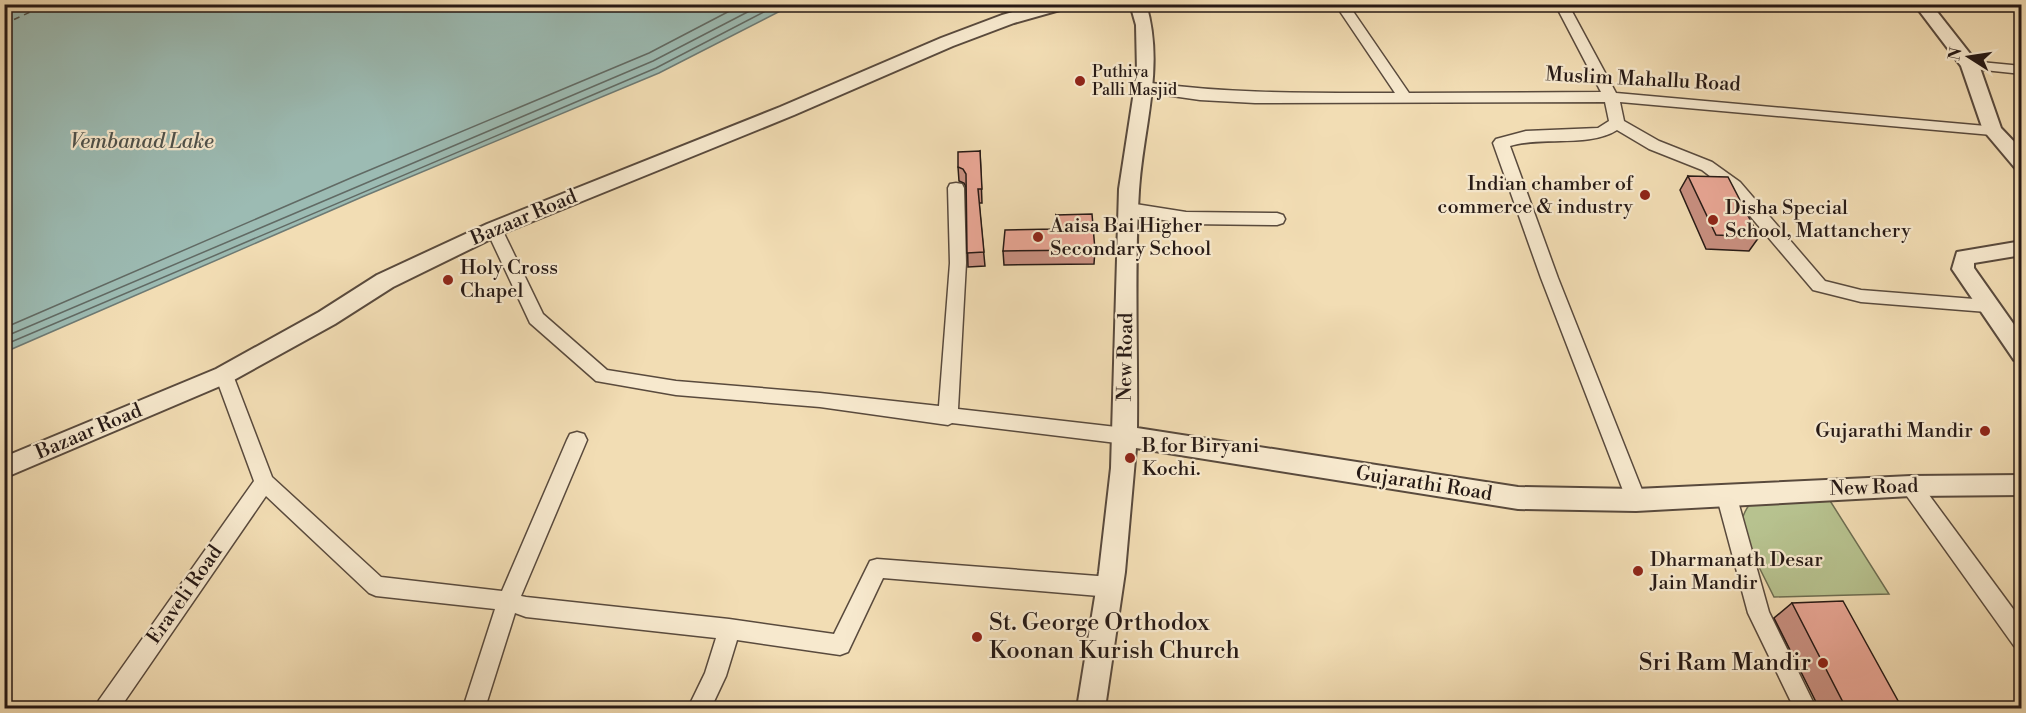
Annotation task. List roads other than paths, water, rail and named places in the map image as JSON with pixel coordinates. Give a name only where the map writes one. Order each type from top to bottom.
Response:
[{"type":"street","name":"Bazaar Road","points":[[4,468],[224,375],[327,318],[385,281],[494,229],[787,111],[947,42],[1008,19],[1060,4]]},
{"type":"street","name":"New Road","points":[[1091,708],[1112,588],[1125,436],[1129,188],[1144,87],[1145,29],[1138,4]]},
{"type":"street","points":[[1341,4],[1404,96]]},
{"type":"street","points":[[1561,4],[1611,97],[1617,123],[1654,145],[1707,166],[1734,186],[1819,286],[1861,296],[1986,306]]},
{"type":"street","points":[[1922,4],[1971,65],[1992,130],[2022,163]]},
{"type":"street","points":[[1971,65],[2022,70]]},
{"type":"street","name":"Muslim Mahallu Road","points":[[1144,87],[1200,95],[1255,98],[1611,97],[1992,130]]},
{"type":"street","points":[[1617,123],[1601,134],[1526,136],[1501,144],[1527,221],[1636,500]]},
{"type":"street","points":[[948,417],[958,263],[956,188]]},
{"type":"street","points":[[1129,209],[1186,218],[1277,219]]},
{"type":"street","points":[[494,229],[536,318],[602,376],[676,388],[820,400],[948,417],[1125,436]]},
{"type":"street","points":[[2022,248],[1964,257],[1963,269],[1986,306],[2022,354]]},
{"type":"street","points":[[224,375],[264,482],[376,586],[508,601],[526,607],[729,629],[840,645],[877,568],[1112,588]]},
{"type":"street","name":"Gujarathi Road","points":[[1125,436],[1518,498],[1636,500],[1726,494]]},
{"type":"street","points":[[474,708],[508,601],[577,440]]},
{"type":"street","name":"Eraveli Road","points":[[107,708],[264,482]]},
{"type":"street","name":"New Road","points":[[1726,494],[1911,486],[2022,485]]},
{"type":"street","points":[[1911,486],[2022,639]]},
{"type":"street","points":[[1726,494],[1759,613],[1805,708]]},
{"type":"street","points":[[699,708],[715,676],[729,629]]},
{"type":"water","name":"Vembanad Lake","points":[[5,4],[792,5],[659,73],[362,197],[5,352]]},
{"type":"place","name":"Puthiya Palli Masjid","points":[[1080,81]]},
{"type":"place","name":"Indian chamber of commerce & industry","points":[[1645,195]]},
{"type":"place","name":"Disha Special School, Mattanchery","points":[[1713,220]]},
{"type":"place","name":"Aaisa Bai Higher Secondary School","points":[[1038,237]]},
{"type":"place","name":"Holy Cross Chapel","points":[[448,280]]},
{"type":"place","name":"Gujarathi Mandir","points":[[1985,431]]},
{"type":"place","name":"B for Biryani Kochi.","points":[[1130,458]]},
{"type":"place","name":"Dharmanath Desar Jain Mandir","points":[[1638,571]]},
{"type":"place","name":"St. George Orthodox Koonan Kurish Church","points":[[977,637]]},
{"type":"place","name":"Sri Ram Mandir","points":[[1823,663]]}]
